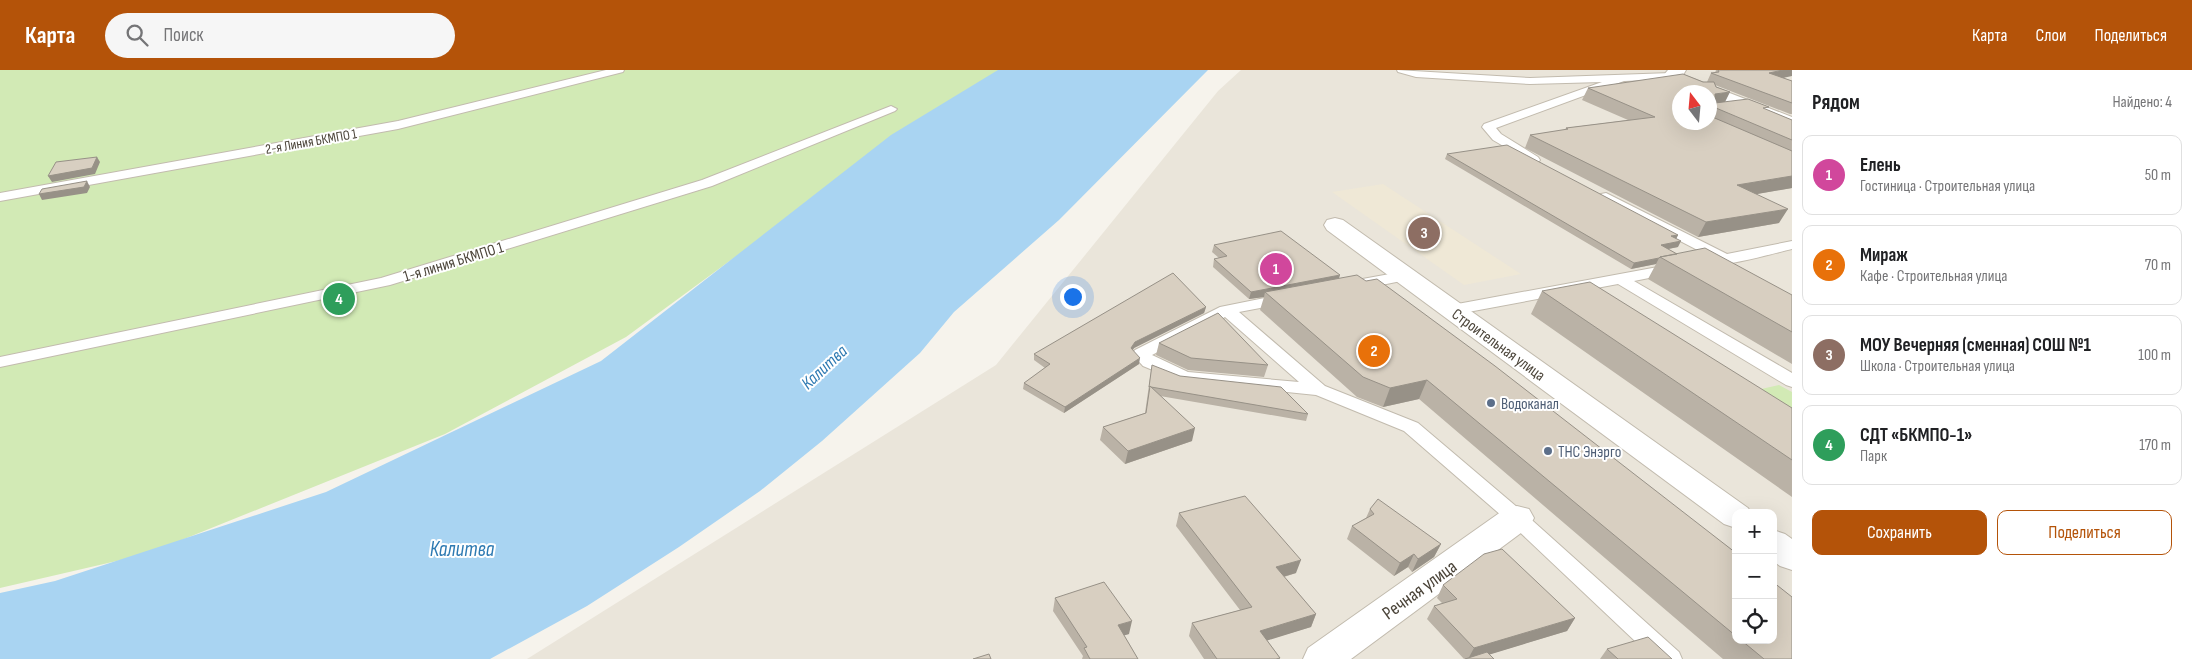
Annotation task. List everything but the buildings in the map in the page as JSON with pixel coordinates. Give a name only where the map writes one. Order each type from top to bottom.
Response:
[{"type":"street","points":[[1674,72],[1747,106],[1792,123]]},
{"type":"street","name":"Строительная улица","points":[[1335,226],[1732,513]]},
{"type":"street","name":"Речная улица","points":[[1322,659],[1516,518]]},
{"type":"street","points":[[1777,546],[1792,557]]},
{"type":"lane","name":"2-я Линия БКМПО 1","points":[[0,197],[398,125],[619,70]]},
{"type":"lane","points":[[1402,70],[1416,74],[1530,81],[1622,78],[1674,72]]},
{"type":"lane","points":[[1545,166],[1497,137],[1488,127],[1622,78]]},
{"type":"lane","points":[[1719,110],[1747,106]]},
{"type":"lane","name":"1-я линия БКМПО 1","points":[[0,362],[384,282],[708,183],[891,109]]},
{"type":"lane","points":[[1596,192],[1726,258]]},
{"type":"lane","points":[[1452,310],[1792,245]]},
{"type":"lane","points":[[1339,289],[1406,276]]},
{"type":"lane","points":[[1620,279],[1792,381]]},
{"type":"lane","points":[[1567,289],[1592,304]]},
{"type":"lane","points":[[1301,296],[1226,310],[1141,354],[1149,362],[1185,377],[1319,390],[1411,427],[1516,518],[1670,659]]},
{"type":"lane","points":[[1226,310],[1319,390]]},
{"type":"shaded area","points":[[1241,70],[1792,70],[1792,659],[527,659],[996,365],[1218,91]]},
{"type":"shaded area","points":[[1383,184],[1521,274],[1464,285],[1332,192]]},
{"type":"green space","points":[[0,70],[1003,70],[731,260],[626,337],[445,434],[147,554],[0,588]]},
{"type":"green space","points":[[1779,385],[1792,392],[1792,419],[1748,392]]},
{"type":"water","name":"Калитва","points":[[998,70],[1208,70],[1059,220],[954,312],[920,353],[822,441],[760,491],[679,547],[587,606],[490,659],[0,659],[0,593],[55,581],[326,492],[601,361],[891,135]]},
{"type":"place","name":"МОУ Вечерняя (сменная) СОШ №1","points":[[1424,233]]},
{"type":"place","name":"Елень","points":[[1276,269]]},
{"type":"place","name":"СДТ «БКМПО-1»","points":[[339,299]]},
{"type":"place","name":"Мираж","points":[[1374,351]]},
{"type":"place","name":"Водоканал","points":[[1491,403]]},
{"type":"place","name":"ТНС Энэрго","points":[[1548,451]]}]
